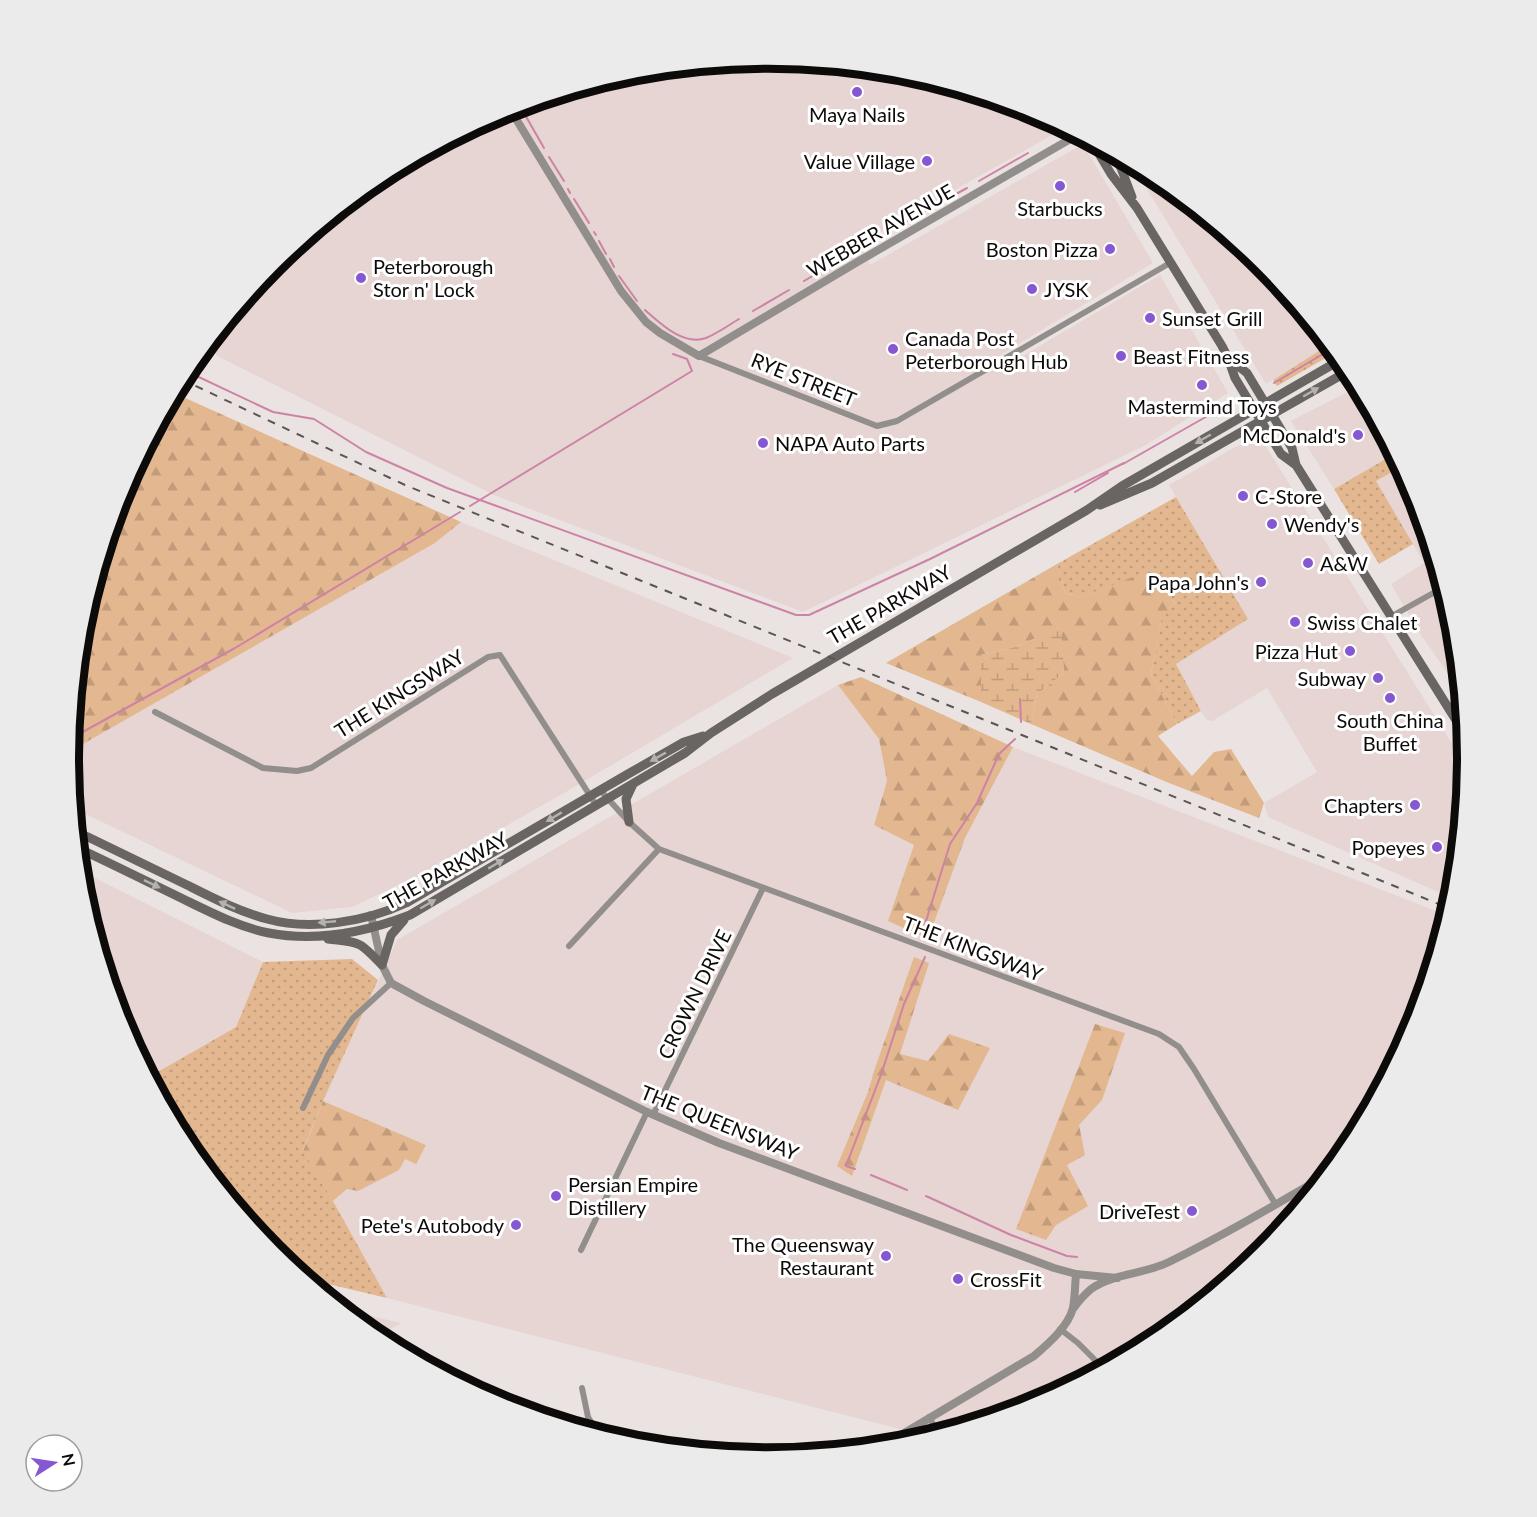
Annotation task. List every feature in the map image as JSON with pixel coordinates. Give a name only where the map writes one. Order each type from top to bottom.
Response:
[{"type":"main road","points":[[1099,154],[1137,208],[1228,358],[1235,378],[1281,454],[1296,465]]},
{"type":"main road","points":[[1119,165],[1137,208]]},
{"type":"main road","points":[[1228,358],[1247,373],[1292,448],[1296,465],[1457,721]]},
{"type":"main road","name":"THE PARKWAY","points":[[85,850],[236,924],[273,934],[308,937],[335,934],[373,927],[410,915],[685,753],[711,733],[842,652],[1334,364]]},
{"type":"main road","name":"THE PARKWAY","points":[[1087,510],[1152,483],[1342,375]]},
{"type":"main road","name":"THE PARKWAY","points":[[84,836],[234,908],[268,919],[291,923],[318,923],[371,915],[411,900],[684,742],[711,733]]},
{"type":"main road","points":[[629,822],[626,799],[634,783]]},
{"type":"main road","points":[[308,937],[353,941],[365,947],[382,965],[391,935],[398,925],[410,915]]},
{"type":"street","name":"RYE STREET","points":[[515,117],[621,291],[646,322],[699,356],[877,426],[897,421],[1170,263]]},
{"type":"street","name":"WEBBER AVENUE","points":[[699,356],[1070,139]]},
{"type":"street","points":[[1392,616],[1437,591]]},
{"type":"street","name":"THE KINGSWAY","points":[[155,712],[263,768],[297,771],[311,768],[488,657],[500,655],[596,805]]},
{"type":"street","points":[[1449,708],[1456,704]]},
{"type":"street","name":"THE KINGSWAY","points":[[600,790],[629,822],[659,849],[1159,1034],[1179,1047],[1276,1204]]},
{"type":"street","points":[[569,946],[659,849]]},
{"type":"street","name":"CROWN DRIVE","points":[[581,1250],[763,888]]},
{"type":"street","points":[[303,1108],[328,1055],[353,1018],[391,983],[382,965],[371,915]]},
{"type":"street","name":"THE QUEENSWAY","points":[[391,983],[650,1113],[736,1149],[1054,1268],[1076,1274],[1117,1278]]},
{"type":"street","points":[[899,1436],[1034,1356],[1060,1329],[1072,1309],[1092,1288],[1167,1263],[1311,1184]]},
{"type":"street","points":[[1072,1309],[1076,1274]]},
{"type":"street","points":[[1060,1329],[1099,1364]]},
{"type":"street","points":[[582,1388],[588,1417],[593,1426]]},
{"type":"street","points":[[929,1417],[935,1428]]},
{"type":"shaded area","points":[[723,70],[814,70],[903,82],[947,92],[1032,121],[1057,132],[860,244],[870,265],[1082,145],[1153,263],[1000,355],[1007,365],[1160,275],[1228,393],[1146,445],[803,612],[496,496],[217,356],[213,350],[250,304],[314,240],[385,185],[464,140],[505,121],[547,106],[590,92],[634,82]]},
{"type":"shaded area","points":[[1140,178],[1188,211],[1223,240],[1287,304],[1323,348],[1266,384]]},
{"type":"shaded area","points":[[1351,390],[1389,458],[1334,489],[1291,421]]},
{"type":"shaded area","points":[[1255,442],[1265,445],[1458,753],[1457,804],[1445,895],[1268,817],[1264,803],[1317,772],[1267,688],[1212,721],[1207,720],[1176,664],[1248,619],[1169,485],[1237,446]]},
{"type":"shaded area","points":[[1390,460],[1406,495],[1435,580],[1445,624],[1453,682],[1419,632],[1391,584],[1424,563],[1376,481]]},
{"type":"shaded area","points":[[461,522],[793,658],[418,876],[352,907],[292,913],[81,812],[79,746],[435,543]]},
{"type":"shaded area","points":[[838,685],[879,739],[887,781],[874,825],[914,845],[928,939],[965,838],[1013,747],[1441,913],[1435,937],[1406,1022],[1366,1103],[1316,1178],[1256,1246],[1188,1306],[1113,1356],[1032,1396],[947,1425],[914,1433],[387,1298],[333,1201],[347,1189],[405,1159],[426,1145],[323,1101],[397,940]]},
{"type":"shaded area","points":[[89,875],[263,962],[236,1027],[155,1073],[131,1022],[116,980],[102,937]]},
{"type":"shaded area","points":[[359,1313],[401,1323],[385,1332]]},
{"type":"green space","points":[[1323,349],[1329,356],[1277,386],[1273,380]]},
{"type":"green space","points":[[182,396],[461,522],[435,543],[79,746],[85,669],[102,580],[131,495],[150,454]]},
{"type":"green space","points":[[1389,457],[1395,470],[1376,481],[1413,544],[1379,564],[1334,489]]},
{"type":"green space","points":[[1176,497],[1248,619],[1176,664],[1201,711],[1177,724],[1151,674],[1162,616],[1175,603],[1146,573],[1081,597],[1065,593],[1057,564]]},
{"type":"green space","points":[[1057,564],[1065,593],[1081,597],[1146,572],[1175,603],[1162,617],[1151,674],[1177,724],[1158,736],[1192,776],[1214,752],[1231,749],[1264,803],[1259,818],[1169,783],[1031,724],[1037,694],[1064,673],[1060,628],[1015,647],[981,655],[981,702],[886,663]]},
{"type":"green space","points":[[1061,627],[1064,673],[1037,694],[1031,724],[981,702],[981,655],[1015,647]]},
{"type":"green space","points":[[861,677],[1013,747],[965,838],[928,939],[888,921],[914,845],[874,825],[887,781],[879,739],[838,685]]},
{"type":"green space","points":[[914,957],[929,963],[900,1054],[928,1061],[949,1034],[990,1048],[958,1110],[886,1080],[852,1176],[837,1166],[868,1092]]},
{"type":"green space","points":[[352,959],[378,980],[303,1150],[387,1298],[320,1282],[281,1246],[221,1178],[195,1142],[155,1073],[236,1027],[263,962]]},
{"type":"green space","points":[[1095,1024],[1125,1033],[1102,1100],[1079,1125],[1085,1155],[1067,1165],[1088,1206],[1056,1225],[1046,1240],[1016,1229]]},
{"type":"green space","points":[[323,1101],[426,1145],[416,1164],[405,1159],[399,1170],[358,1191],[347,1189],[333,1201],[303,1151]]},
{"type":"waterway","points":[[525,114],[544,148]]},
{"type":"waterway","points":[[979,181],[1028,153]]},
{"type":"waterway","points":[[549,157],[564,181]]},
{"type":"waterway","points":[[907,221],[967,188]]},
{"type":"waterway","points":[[568,189],[570,193]]},
{"type":"waterway","points":[[574,199],[589,223]]},
{"type":"waterway","points":[[835,263],[892,230]]},
{"type":"waterway","points":[[599,241],[606,254]]},
{"type":"waterway","points":[[610,259],[614,267]]},
{"type":"waterway","points":[[804,281],[821,271]]},
{"type":"waterway","points":[[619,276],[637,301]]},
{"type":"waterway","points":[[753,311],[789,290]]},
{"type":"waterway","points":[[645,310],[673,332],[697,340],[706,338],[739,319]]},
{"type":"waterway","points":[[1274,383],[1326,352]]},
{"type":"waterway","points":[[470,506],[692,371],[687,359],[673,354]]},
{"type":"waterway","points":[[195,375],[273,412],[314,419],[366,452],[447,488],[796,615],[809,615],[930,559],[1124,463]]},
{"type":"waterway","points":[[1123,464],[1218,410],[1232,408]]},
{"type":"waterway","points":[[1106,474],[1075,492],[1108,473]]},
{"type":"waterway","points":[[80,734],[235,648],[460,512]]},
{"type":"waterway","points":[[1020,699],[1021,722]]},
{"type":"waterway","points":[[922,934],[950,844],[977,803],[999,754],[1015,739]]},
{"type":"waterway","points":[[855,1169],[846,1166],[882,1072],[904,1004],[925,957]]},
{"type":"waterway","points":[[871,1175],[907,1190]]},
{"type":"waterway","points":[[926,1196],[1011,1235],[1067,1256],[1077,1257]]},
{"type":"railway","points":[[190,383],[405,485],[1442,905]]},
{"type":"place","name":"Maya Nails","points":[[857,92]]},
{"type":"place","name":"Value Village","points":[[927,161]]},
{"type":"place","name":"Starbucks","points":[[1060,186]]},
{"type":"place","name":"Boston Pizza","points":[[1110,249]]},
{"type":"place","name":"Peterborough Stor n' Lock","points":[[361,278]]},
{"type":"place","name":"JYSK","points":[[1032,289]]},
{"type":"place","name":"Sunset Grill","points":[[1150,318]]},
{"type":"place","name":"Canada Post Peterborough Hub","points":[[893,349]]},
{"type":"place","name":"Beast Fitness","points":[[1121,356]]},
{"type":"place","name":"Mastermind Toys","points":[[1202,385]]},
{"type":"place","name":"McDonald's","points":[[1358,435]]},
{"type":"place","name":"NAPA Auto Parts","points":[[763,443]]},
{"type":"place","name":"C-Store","points":[[1243,496]]},
{"type":"place","name":"Wendy's","points":[[1272,524]]},
{"type":"place","name":"A&W","points":[[1308,563]]},
{"type":"place","name":"Papa John's","points":[[1261,582]]},
{"type":"place","name":"Swiss Chalet","points":[[1295,622]]},
{"type":"place","name":"Pizza Hut","points":[[1350,651]]},
{"type":"place","name":"Subway","points":[[1378,678]]},
{"type":"place","name":"South China Buffet","points":[[1390,698]]},
{"type":"place","name":"Chapters","points":[[1415,805]]},
{"type":"place","name":"Popeyes","points":[[1437,847]]},
{"type":"place","name":"Persian Empire Distillery","points":[[556,1196]]},
{"type":"place","name":"DriveTest","points":[[1192,1211]]},
{"type":"place","name":"Pete's Autobody","points":[[516,1225]]},
{"type":"place","name":"The Queensway Restaurant","points":[[886,1256]]},
{"type":"place","name":"CrossFit","points":[[958,1279]]}]
